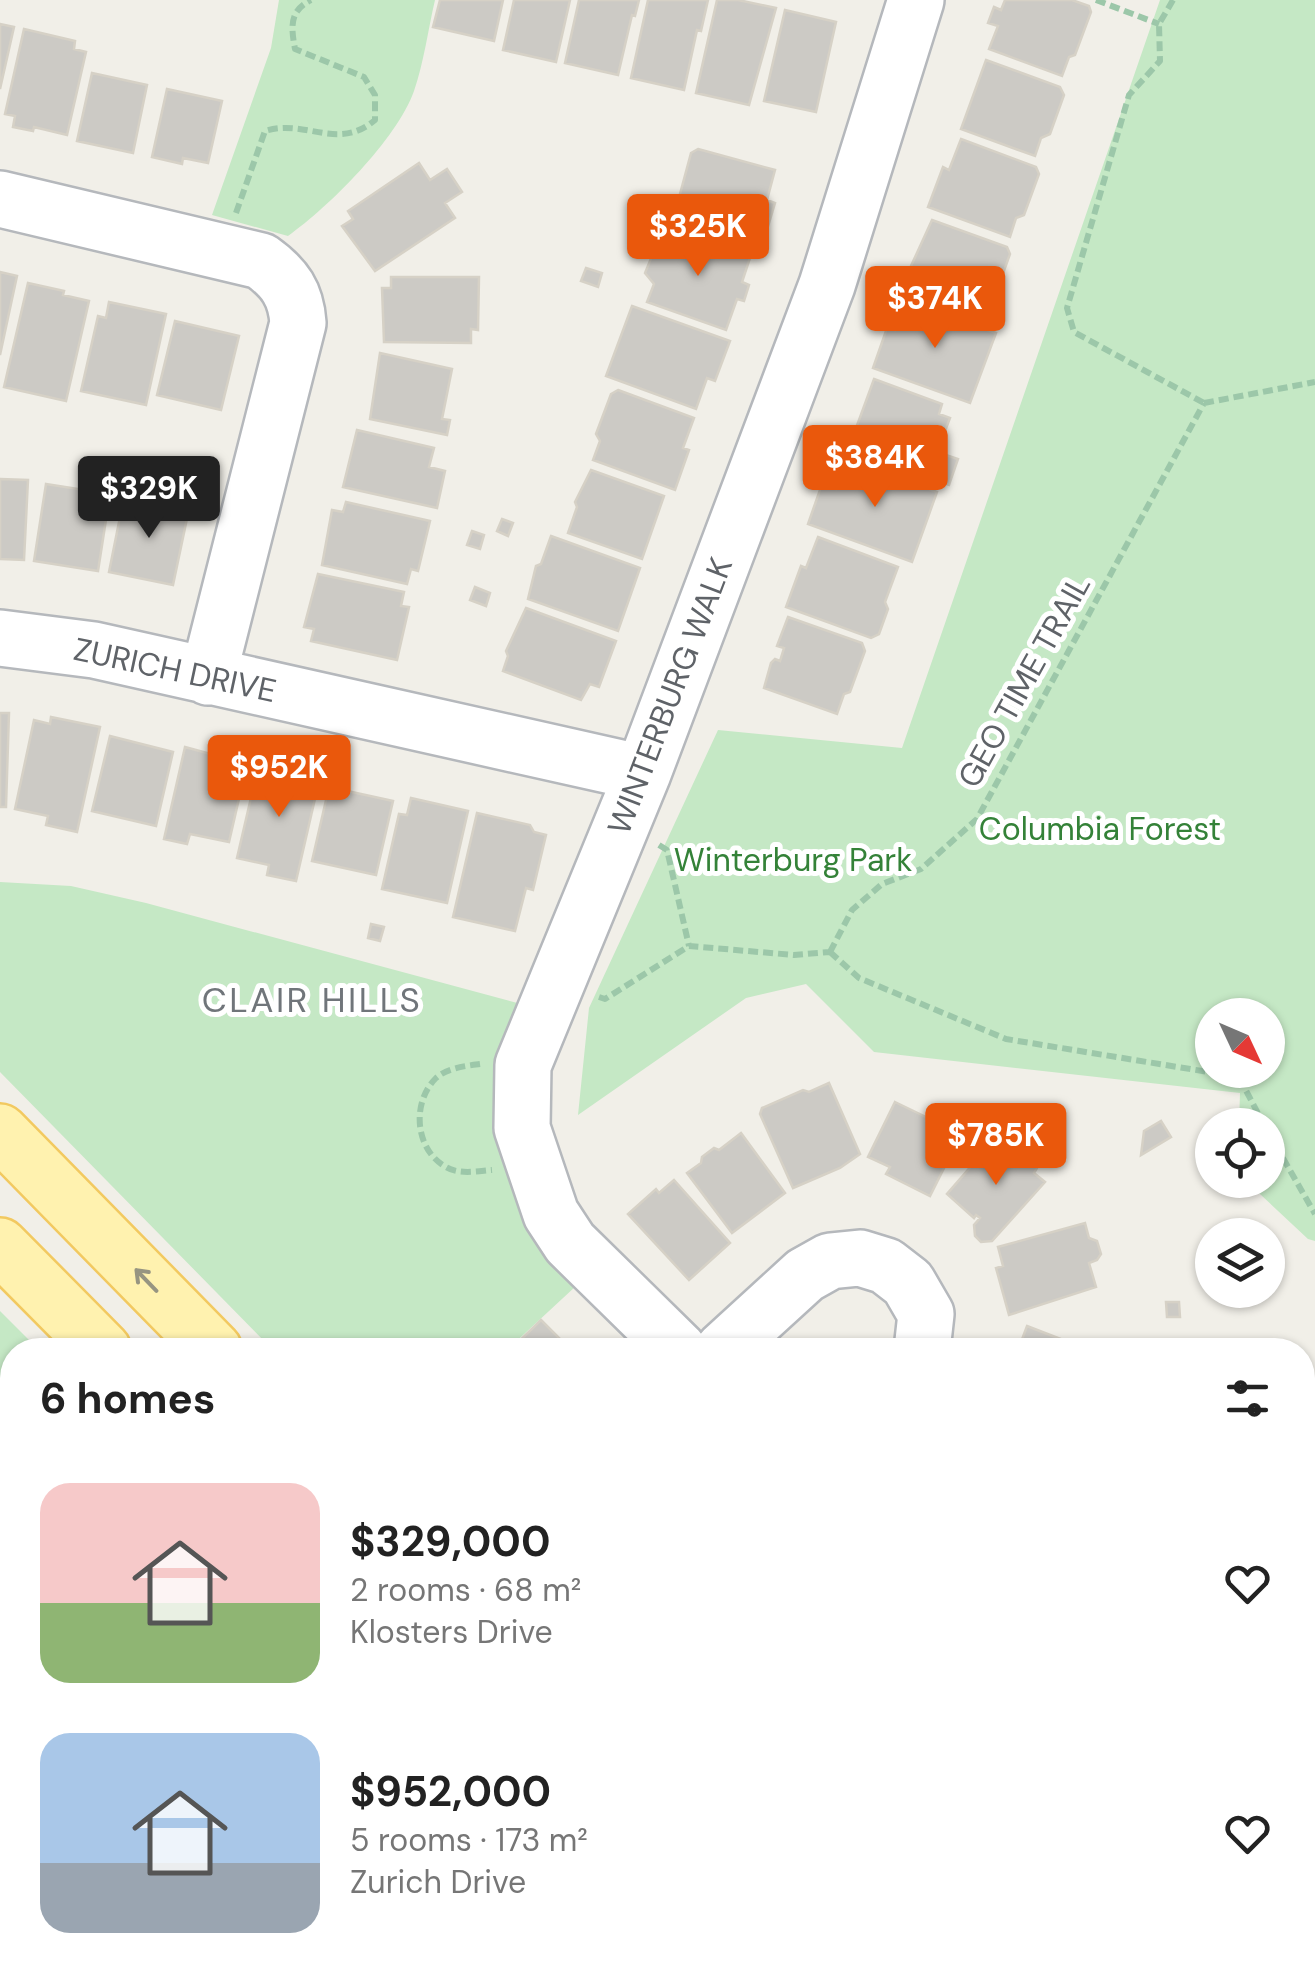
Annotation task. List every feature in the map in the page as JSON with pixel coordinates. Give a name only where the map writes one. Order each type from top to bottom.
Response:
[{"type":"main road","points":[[0,1132],[202,1338]]},
{"type":"main road","points":[[0,1246],[91,1338]]},
{"type":"street","name":"WINTERBURG WALK","points":[[667,1338],[570,1243],[550,1214],[522,1128],[522,1065],[643,773],[827,286],[916,0]]},
{"type":"street","points":[[0,199],[261,260],[278,273],[297,304],[298,323],[208,677]]},
{"type":"street","name":"ZURICH DRIVE","points":[[0,638],[94,650],[643,773]]},
{"type":"street","points":[[736,1338],[805,1274],[830,1260],[860,1258],[886,1266],[908,1283],[926,1314],[926,1338]]},
{"type":"path","points":[[223,251],[265,131],[282,125],[336,136],[360,132],[374,120],[375,95],[364,77],[295,49],[290,25],[299,6],[312,0]]},
{"type":"path","points":[[1096,0],[1159,24]]},
{"type":"path","points":[[1173,0],[1159,24],[1160,61],[1129,95],[1067,308],[1074,332],[1204,403],[1315,382]]},
{"type":"path","name":"GEO TIME TRAIL","points":[[830,952],[852,910],[882,884],[921,868],[977,819],[1204,403]]},
{"type":"path","points":[[620,826],[641,833],[667,850],[688,946]]},
{"type":"path","points":[[555,980],[604,999],[688,946],[794,956],[830,952],[859,978],[1006,1039],[1239,1077],[1255,1108]]},
{"type":"path","points":[[498,1170],[465,1172],[447,1168],[428,1151],[419,1128],[423,1099],[436,1078],[459,1066],[491,1062],[522,1065]]},
{"type":"path","points":[[1285,1162],[1315,1214]]},
{"type":"green space","points":[[279,0],[435,0],[414,91],[393,130],[360,171],[288,236],[212,215],[271,48]]},
{"type":"green space","name":"Columbia Forest","points":[[1160,0],[1315,0],[1315,1241],[1264,1198],[1285,1198],[1285,1108],[1240,1108],[1240,1093],[1195,1088],[1285,1088],[1285,998],[1195,998],[1195,1088],[874,1052],[806,984],[746,998],[578,1115],[589,1008],[718,730],[902,748]]},
{"type":"green space","points":[[0,882],[71,886],[146,903],[521,1004],[576,1286],[520,1338],[261,1338],[0,1072]]},
{"type":"green space","points":[[0,1311],[27,1338],[0,1338]]},
{"type":"building","points":[[440,0],[503,0],[494,41],[433,27]]},
{"type":"building","points":[[514,0],[570,0],[556,62],[503,50]]},
{"type":"building","points":[[579,0],[639,0],[618,75],[565,63]]},
{"type":"building","points":[[648,0],[708,0],[684,90],[631,78]]},
{"type":"building","points":[[717,0],[776,8],[749,105],[696,93]]},
{"type":"building","points":[[1005,0],[1072,0],[1089,6],[1091,12],[1075,55],[1069,57],[1062,76],[989,49],[998,26],[988,23],[994,7],[1001,10]]},
{"type":"building","points":[[785,10],[836,22],[816,112],[764,101]]},
{"type":"building","points":[[0,24],[14,27],[0,89]]},
{"type":"building","points":[[24,29],[75,41],[74,49],[86,52],[67,135],[34,127],[33,131],[13,127],[15,116],[5,114]]},
{"type":"building","points":[[986,60],[1060,87],[1064,95],[1050,134],[1041,138],[1035,156],[961,129]]},
{"type":"building","points":[[92,73],[147,85],[133,153],[77,141]]},
{"type":"building","points":[[167,89],[222,101],[208,163],[183,158],[182,164],[152,157]]},
{"type":"building","points":[[961,139],[1036,167],[1039,174],[1024,215],[1016,218],[1010,237],[928,207],[943,167],[949,170]]},
{"type":"building","points":[[698,149],[775,170],[767,200],[775,203],[763,243],[678,220],[691,153]]},
{"type":"building","points":[[419,163],[430,180],[447,169],[462,192],[445,203],[455,218],[375,271],[342,226],[353,219],[348,211]]},
{"type":"building","points":[[932,220],[1007,247],[1010,254],[995,296],[988,298],[981,317],[910,291],[908,284],[915,268],[911,266]]},
{"type":"building","points":[[670,229],[750,258],[742,282],[749,285],[744,301],[737,299],[726,330],[647,302],[654,284],[645,273],[652,256],[662,252]]},
{"type":"building","points":[[586,268],[602,273],[598,287],[581,281]]},
{"type":"building","points":[[0,272],[17,276],[0,355]]},
{"type":"building","points":[[391,277],[479,277],[478,330],[471,329],[471,343],[384,342],[382,288],[391,288]]},
{"type":"building","points":[[28,283],[89,301],[66,401],[4,387]]},
{"type":"building","points":[[905,300],[996,333],[970,403],[873,368],[887,328],[895,330]]},
{"type":"building","points":[[109,302],[166,314],[146,405],[81,391],[98,316],[106,318]]},
{"type":"building","points":[[632,306],[730,341],[715,381],[707,378],[696,409],[606,376]]},
{"type":"building","points":[[175,321],[239,336],[221,410],[157,395]]},
{"type":"building","points":[[380,353],[452,369],[442,419],[450,420],[447,435],[370,419]]},
{"type":"building","points":[[874,379],[942,404],[939,414],[950,418],[937,452],[958,459],[949,485],[848,450]]},
{"type":"building","points":[[618,390],[694,418],[683,448],[689,450],[675,490],[593,460],[600,441],[596,434],[611,394]]},
{"type":"building","points":[[357,430],[434,448],[429,467],[445,471],[437,508],[343,487]]},
{"type":"building","points":[[847,458],[937,492],[912,562],[808,524],[822,484],[836,489]]},
{"type":"building","points":[[591,470],[664,496],[642,559],[568,533],[577,507],[575,502]]},
{"type":"building","points":[[0,479],[28,480],[24,560],[0,559]]},
{"type":"building","points":[[46,484],[110,494],[98,571],[34,561]]},
{"type":"building","points":[[124,497],[189,509],[173,585],[109,572]]},
{"type":"building","points":[[346,502],[430,521],[418,571],[411,569],[407,584],[322,565],[332,510],[343,512]]},
{"type":"building","points":[[502,519],[513,523],[508,536],[497,531]]},
{"type":"building","points":[[472,531],[484,535],[480,549],[467,545]]},
{"type":"building","points":[[551,536],[640,568],[618,631],[528,599],[536,566],[541,564]]},
{"type":"building","points":[[818,537],[898,567],[879,634],[871,638],[786,607],[801,566],[806,568]]},
{"type":"building","points":[[318,574],[404,592],[401,606],[409,607],[397,660],[311,641],[314,629],[304,627]]},
{"type":"building","points":[[475,587],[490,593],[486,606],[470,600]]},
{"type":"building","points":[[526,608],[616,641],[599,687],[590,684],[581,700],[503,671],[506,651]]},
{"type":"building","points":[[788,617],[862,643],[865,651],[837,714],[764,688],[771,663],[775,659],[780,661],[784,648],[777,646]]},
{"type":"building","points":[[0,713],[9,713],[6,807],[0,807]]},
{"type":"building","points":[[51,717],[100,727],[77,832],[46,825],[48,816],[15,809],[34,720],[50,724]]},
{"type":"building","points":[[110,736],[173,752],[156,826],[92,811]]},
{"type":"building","points":[[185,747],[247,764],[229,842],[190,834],[187,844],[164,839]]},
{"type":"building","points":[[259,763],[320,777],[296,881],[267,875],[269,865],[237,858]]},
{"type":"building","points":[[329,787],[393,801],[376,875],[312,861]]},
{"type":"building","points":[[411,798],[468,811],[447,903],[382,889],[399,814],[407,815]]},
{"type":"building","points":[[477,813],[530,825],[534,832],[546,835],[533,890],[526,888],[515,931],[453,917]]},
{"type":"building","points":[[371,924],[384,927],[380,941],[368,938]]},
{"type":"building","points":[[829,1083],[860,1154],[840,1168],[793,1188],[760,1114],[762,1108]]},
{"type":"building","points":[[895,1102],[961,1134],[930,1196],[886,1174],[890,1167],[868,1157]]},
{"type":"building","points":[[1161,1121],[1171,1137],[1141,1155],[1144,1131]]},
{"type":"building","points":[[741,1133],[785,1193],[732,1233],[687,1173],[714,1148],[719,1150]]},
{"type":"building","points":[[999,1134],[1037,1168],[1034,1173],[1045,1182],[992,1241],[981,1242],[975,1236],[974,1225],[980,1218],[974,1218],[947,1194]]},
{"type":"building","points":[[674,1180],[730,1243],[689,1280],[628,1214],[656,1189],[659,1193]]},
{"type":"building","points":[[1085,1223],[1089,1238],[1097,1241],[1101,1254],[1089,1263],[1096,1287],[1009,1315],[996,1268],[1003,1266],[998,1247]]},
{"type":"building","points":[[1166,1302],[1179,1302],[1180,1317],[1167,1317]]},
{"type":"building","points":[[541,1320],[559,1338],[522,1338]]},
{"type":"building","points":[[1027,1326],[1058,1338],[1022,1338]]},
{"type":"district","name":"CLAIR HILLS","points":[[312,1000]]},
{"type":"park label","name":"Winterburg Park","points":[[793,860]]}]
